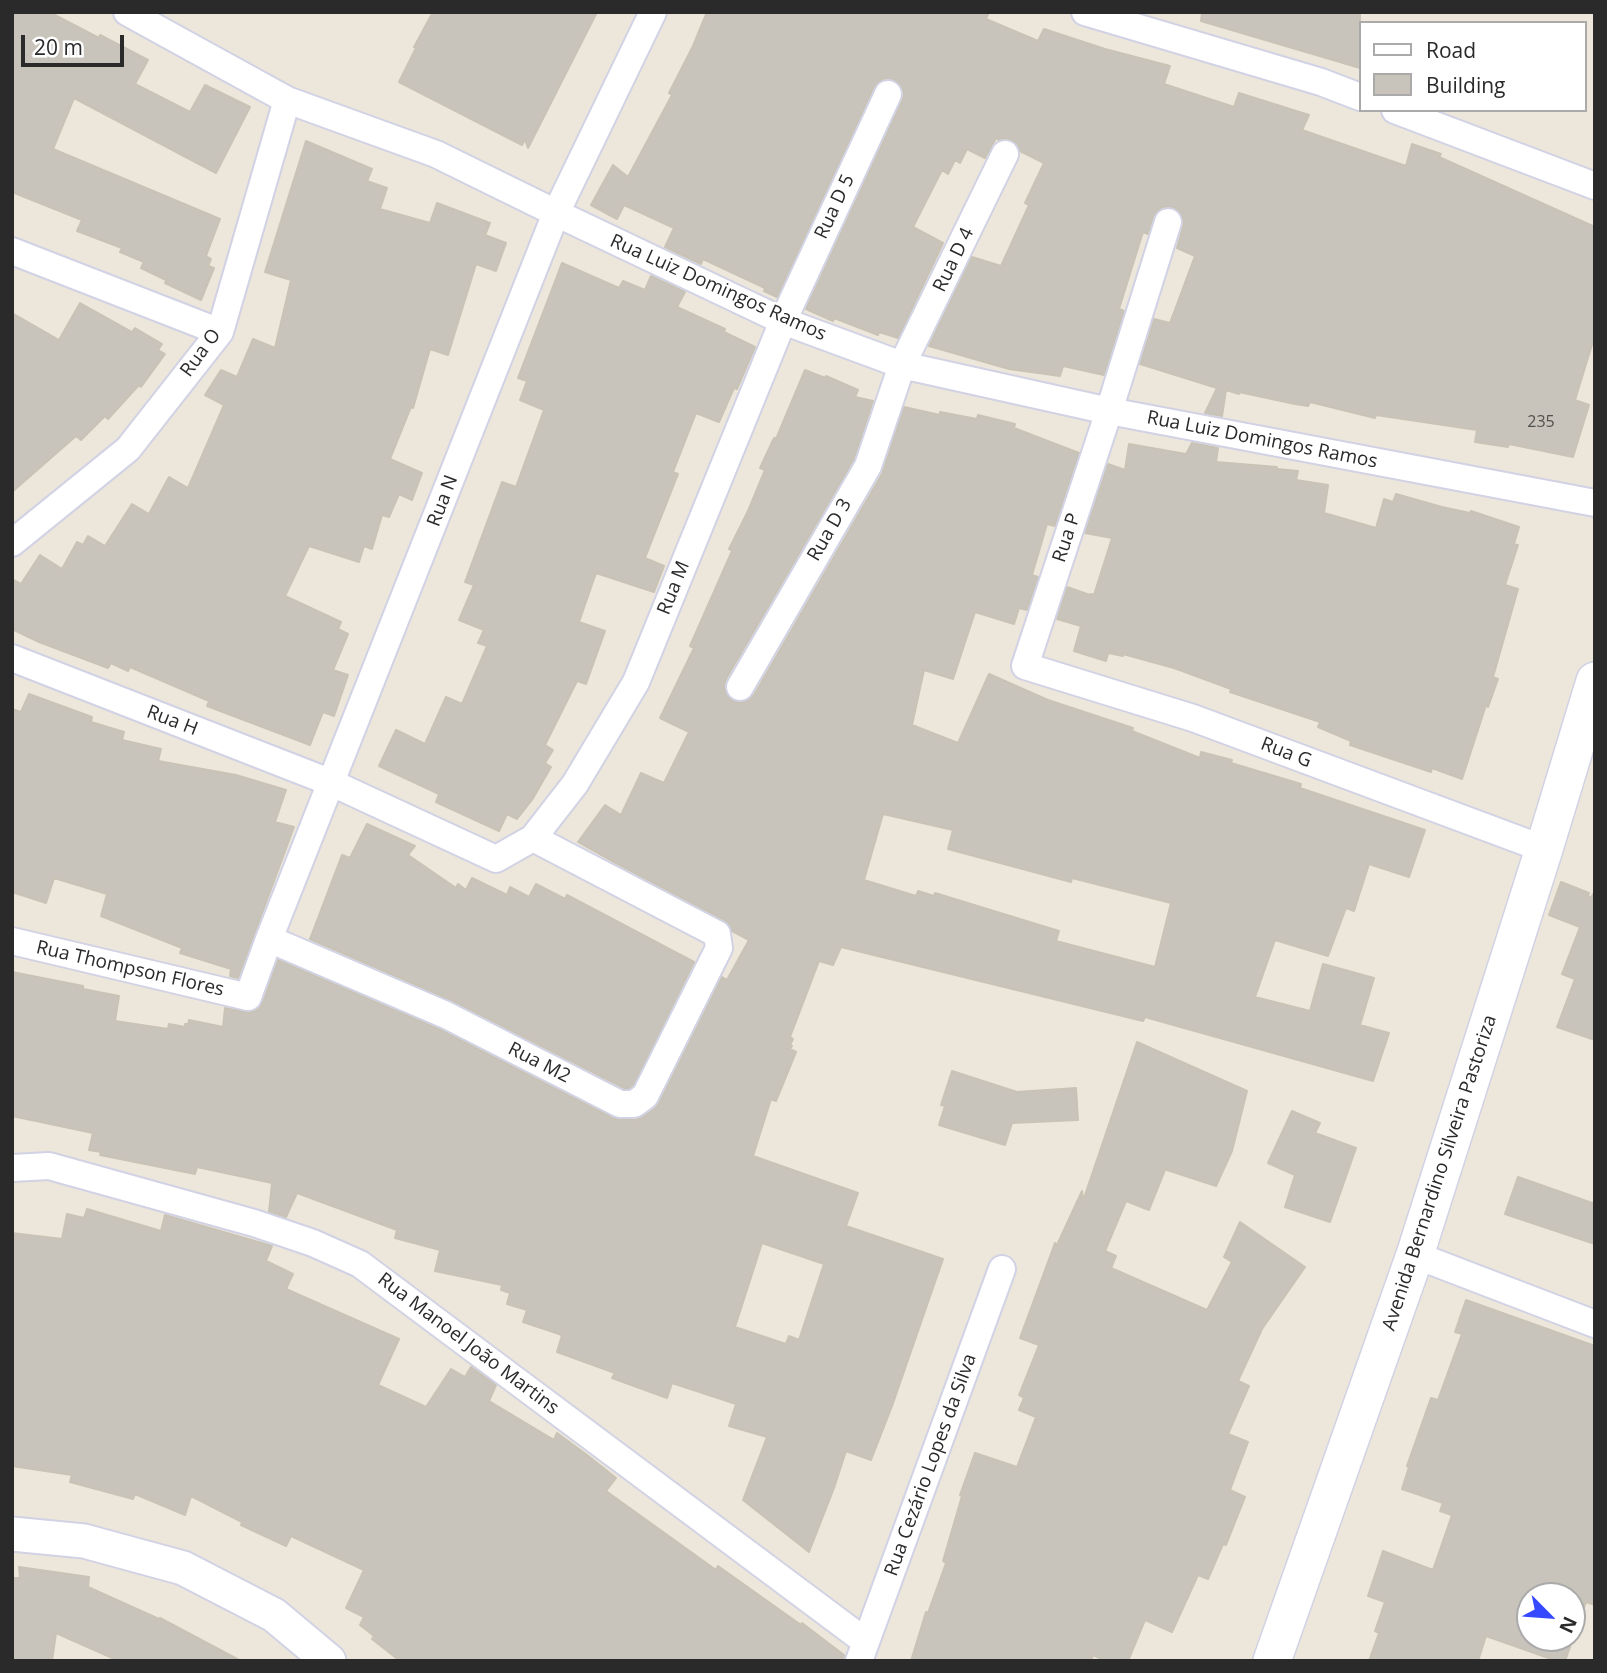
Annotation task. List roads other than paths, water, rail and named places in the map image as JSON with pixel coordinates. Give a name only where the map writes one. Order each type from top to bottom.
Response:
[{"type":"main road","name":"Avenida Bernardino Silveira Pastoriza","points":[[1272,1661],[1415,1255],[1595,681]]},
{"type":"street","name":"Rua N","points":[[248,997],[556,214],[653,12]]},
{"type":"street","points":[[1085,12],[1321,82],[1358,96]]},
{"type":"street","name":"Rua Luiz Domingos Ramos","points":[[132,14],[287,100],[436,154],[783,321],[902,365],[1109,411],[1595,503]]},
{"type":"street","name":"Rua D 5","points":[[783,321],[888,94]]},
{"type":"street","name":"Rua O","points":[[12,542],[128,449],[220,331],[287,100]]},
{"type":"street","points":[[1400,112],[1595,186]]},
{"type":"street","name":"Rua D 4","points":[[902,365],[1006,154]]},
{"type":"street","name":"Rua P","points":[[1026,666],[1168,222]]},
{"type":"street","points":[[12,251],[220,331]]},
{"type":"street","name":"Rua M","points":[[332,783],[496,859],[533,838],[575,784],[636,682],[783,321]]},
{"type":"street","name":"Rua D 3","points":[[740,687],[868,466],[902,365]]},
{"type":"street","name":"Rua H","points":[[12,659],[332,783]]},
{"type":"street","name":"Rua G","points":[[1026,666],[1193,718],[1544,849]]},
{"type":"street","name":"Rua M2","points":[[269,939],[446,1015],[620,1104],[634,1104],[645,1096],[719,948],[717,934],[533,838]]},
{"type":"street","name":"Rua Thompson Flores","points":[[12,941],[248,997]]},
{"type":"street","name":"Rua Manoel João Martins","points":[[12,1168],[49,1166],[254,1223],[313,1243],[360,1264],[863,1651]]},
{"type":"street","points":[[1415,1255],[1595,1324]]},
{"type":"street","name":"Rua Cezário Lopes da Silva","points":[[863,1651],[1002,1269]]},
{"type":"street","points":[[12,1534],[84,1541],[183,1568],[274,1615],[330,1661]]}]
